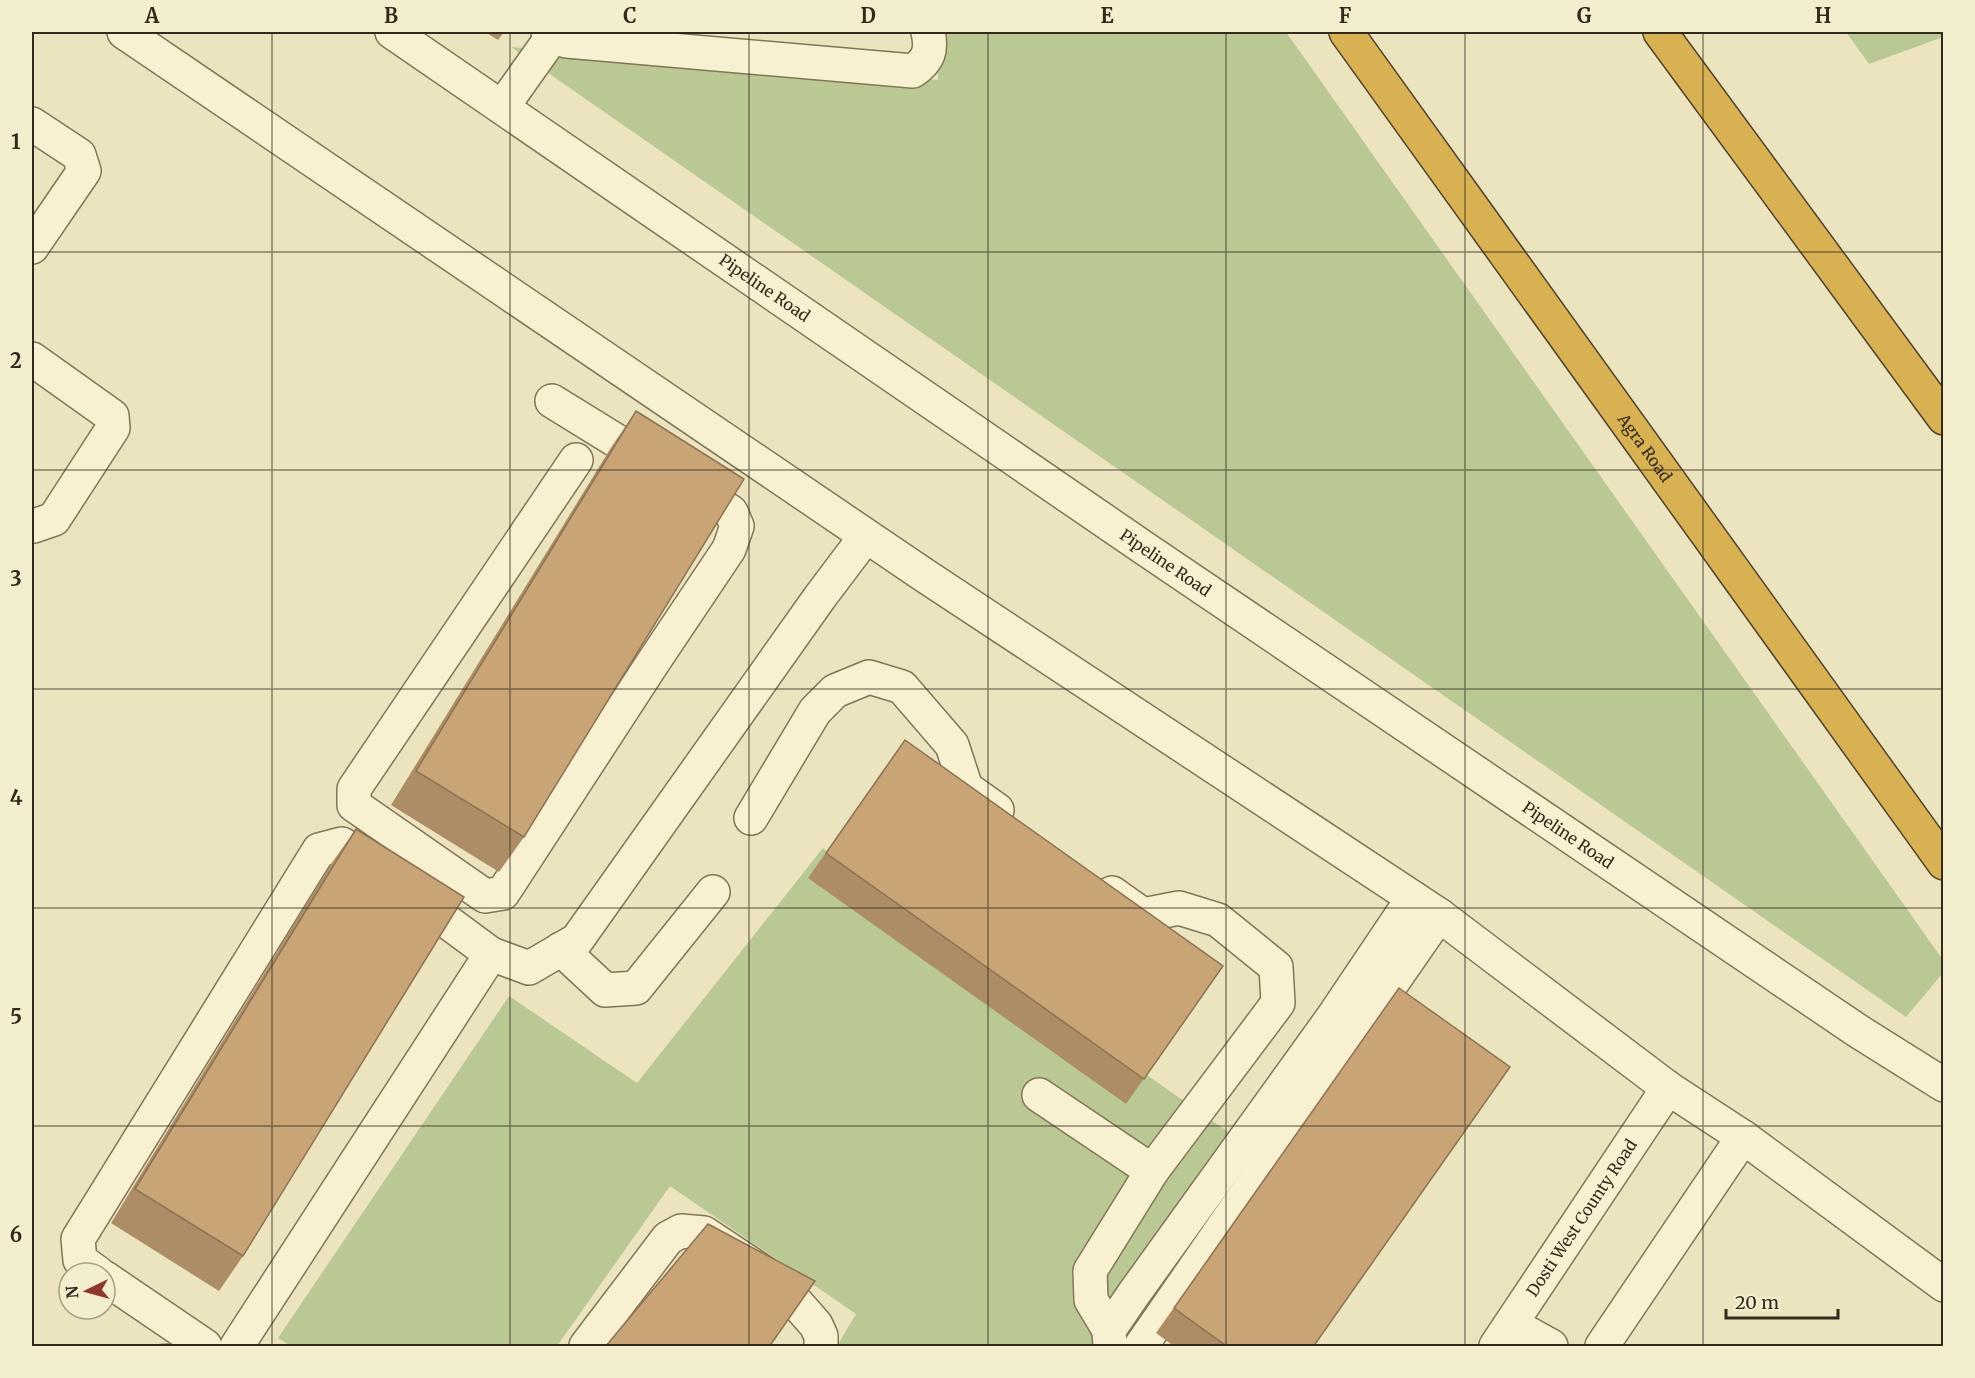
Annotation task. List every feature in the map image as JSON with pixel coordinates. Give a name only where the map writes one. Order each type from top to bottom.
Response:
[{"type":"highway","name":"Agra Road","points":[[1346,32],[1944,863]]},
{"type":"highway","points":[[1660,32],[1944,418]]},
{"type":"street","points":[[124,32],[866,536],[1426,907],[1668,1088],[1743,1137],[1944,1285]]},
{"type":"street","name":"Pipeline Road","points":[[392,32],[1154,554],[1858,1031],[1936,1069]]},
{"type":"street","points":[[503,106],[550,34],[567,41],[913,70],[928,59],[930,49],[928,32]]},
{"type":"street","points":[[32,124],[80,155],[84,171],[32,248]]},
{"type":"street","points":[[32,359],[112,416],[113,428],[54,519],[32,525]]},
{"type":"street","points":[[552,401],[731,512],[737,525],[729,549],[503,893],[485,896],[354,806],[354,789],[576,460]]},
{"type":"street","points":[[666,472],[700,423]]},
{"type":"street","points":[[81,1261],[78,1239],[319,850],[342,843],[491,954],[529,968],[577,940],[820,597],[866,536]]},
{"type":"street","points":[[751,818],[814,711],[835,691],[868,676],[902,687],[952,746],[966,788],[1022,828]]},
{"type":"street","points":[[1087,875],[1143,915],[1179,908],[1218,920],[1276,967],[1278,1003],[1152,1171],[1090,1271],[1091,1300],[1110,1338],[1334,1017],[1426,907]]},
{"type":"street","points":[[561,949],[605,990],[636,988],[713,892]]},
{"type":"street","points":[[1142,1347],[1426,907]]},
{"type":"street","points":[[237,1347],[491,954]]},
{"type":"street","name":"Dosti West County Road","points":[[1503,1335],[1668,1088]]},
{"type":"street","points":[[1039,1095],[1152,1171]]},
{"type":"street","points":[[1602,1347],[1743,1137]]},
{"type":"street","points":[[586,1347],[668,1238],[681,1231],[704,1233],[779,1283],[816,1326],[821,1336],[821,1347]]},
{"type":"street","points":[[117,1286],[205,1347]]},
{"type":"street","points":[[1503,1335],[1551,1347]]},
{"type":"green space","points":[[935,32],[1286,32],[1943,960],[1943,973],[1906,1017],[511,47],[938,80]]},
{"type":"green space","points":[[1846,32],[1943,32],[1943,37],[1869,64]]},
{"type":"green space","points":[[823,848],[1254,1150],[1122,1346],[837,1346],[856,1314],[670,1186],[557,1346],[291,1346],[278,1338],[509,996],[637,1083]]},
{"type":"building","points":[[636,411],[744,479],[524,837],[416,771]]},
{"type":"building","points":[[905,740],[1223,966],[1144,1079],[826,853]]},
{"type":"building","points":[[356,829],[464,897],[243,1256],[135,1189]]},
{"type":"building","points":[[1399,988],[1510,1067],[1313,1347],[1228,1347],[1174,1308]]},
{"type":"building","points":[[708,1224],[815,1281],[769,1347],[605,1347]]},
{"type":"building","points":[[168,1344],[168,1347],[123,1347]]}]
